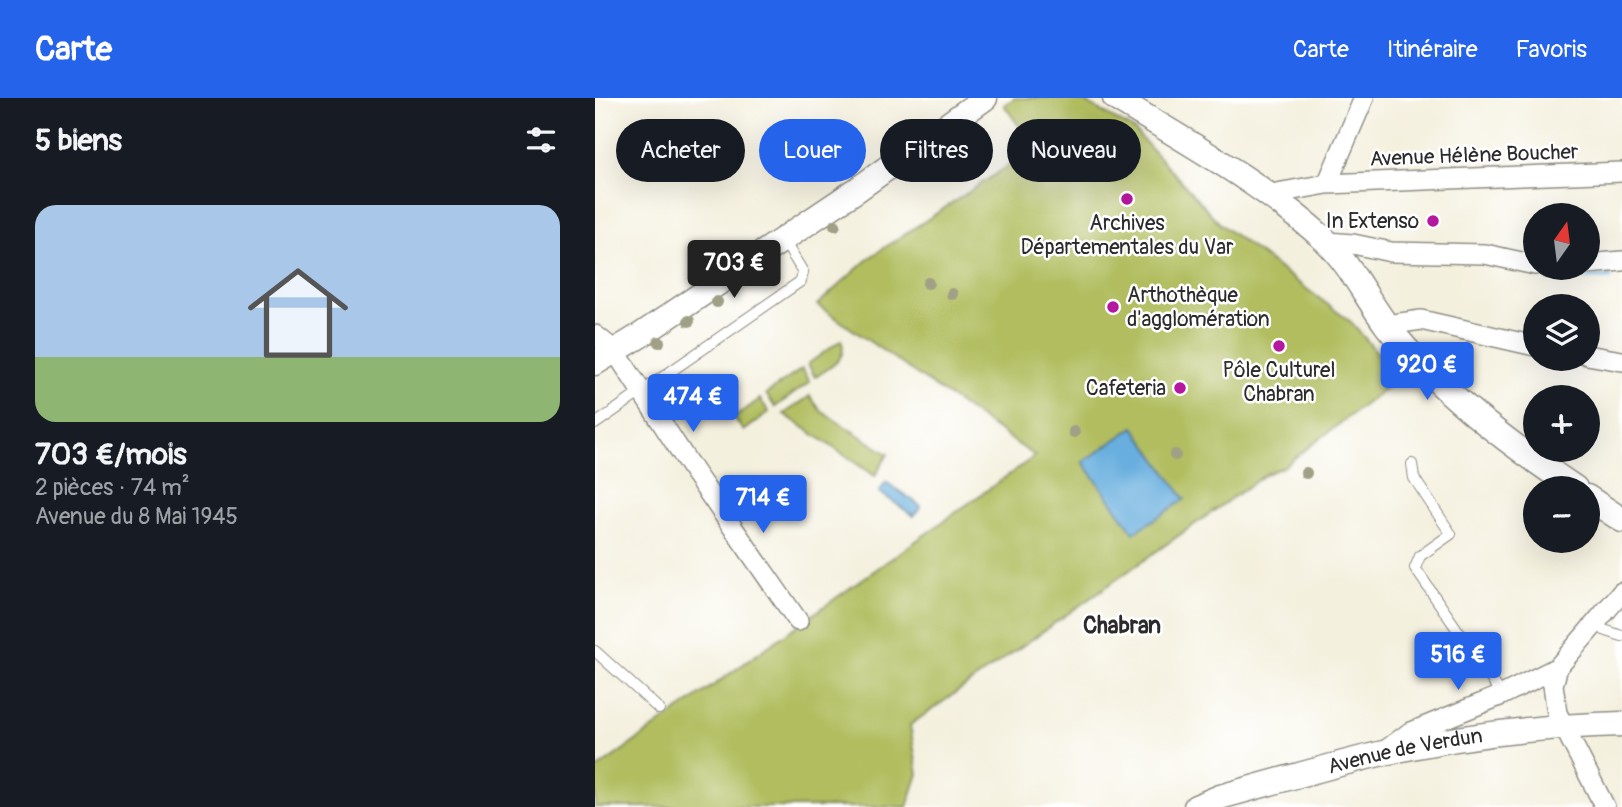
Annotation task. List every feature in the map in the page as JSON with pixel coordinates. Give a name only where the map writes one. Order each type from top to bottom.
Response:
[{"type":"street","points":[[605,357],[858,189],[985,98]]},
{"type":"street","points":[[1115,98],[1271,194],[1332,249],[1387,325],[1426,370],[1463,405],[1557,476]]},
{"type":"street","points":[[1327,184],[1364,98]]},
{"type":"street","name":"Avenue Hélène Boucher","points":[[1271,194],[1327,184],[1622,172]]},
{"type":"street","points":[[1332,249],[1353,244],[1391,252],[1485,254],[1523,262]]},
{"type":"street","points":[[1600,263],[1622,261]]},
{"type":"street","points":[[1387,325],[1421,320],[1523,343]]},
{"type":"street","points":[[595,335],[605,357],[641,391],[798,621]]},
{"type":"street","points":[[1600,357],[1622,361]]},
{"type":"street","points":[[1600,506],[1622,520]]},
{"type":"street","points":[[1381,754],[1409,733],[1503,695],[1558,667],[1622,592]]},
{"type":"street","points":[[1558,667],[1553,685],[1557,713],[1605,807]]},
{"type":"street","name":"Avenue de Verdun","points":[[1196,807],[1220,797],[1381,754],[1502,734],[1622,724]]},
{"type":"lane","points":[[595,424],[801,281],[803,272],[783,239]]},
{"type":"lane","points":[[1412,464],[1414,478],[1451,534],[1420,556],[1415,568],[1503,695]]},
{"type":"lane","points":[[1596,623],[1604,630],[1622,636]]},
{"type":"lane","points":[[595,651],[659,709]]},
{"type":"green space","points":[[1015,98],[1070,98],[1083,101],[1115,119],[1014,119],[1004,105]]},
{"type":"green space","points":[[1141,138],[1221,225],[1351,322],[1399,378],[1283,467],[1266,474],[910,725],[918,774],[907,807],[595,807],[595,770],[1035,456],[817,305],[869,258],[984,182],[993,182],[993,176],[1007,167],[1007,182],[1141,182]]},
{"type":"green space","points":[[841,340],[843,347],[840,358],[815,377],[808,364]]},
{"type":"green space","points":[[802,369],[810,382],[775,407],[766,394]]},
{"type":"green space","points":[[810,396],[821,411],[888,454],[875,476],[784,414]]},
{"type":"green space","points":[[760,399],[769,412],[744,431],[734,418]]},
{"type":"water","points":[[1134,427],[1185,499],[1134,533],[1083,462]]},
{"type":"water","points":[[886,482],[921,506],[914,516],[879,492]]},
{"type":"waterway","points":[[1600,277],[1610,277]]},
{"type":"place","name":"Archives Départementales du Var","points":[[1127,199]]},
{"type":"place","name":"In Extenso","points":[[1433,221]]},
{"type":"place","name":"Arthothèque d'agglomération","points":[[1113,307]]},
{"type":"place","name":"Pôle Culturel Chabran","points":[[1279,346]]},
{"type":"place","name":"Cafeteria","points":[[1180,388]]},
{"type":"district","name":"Chabran","points":[[1122,625]]}]
